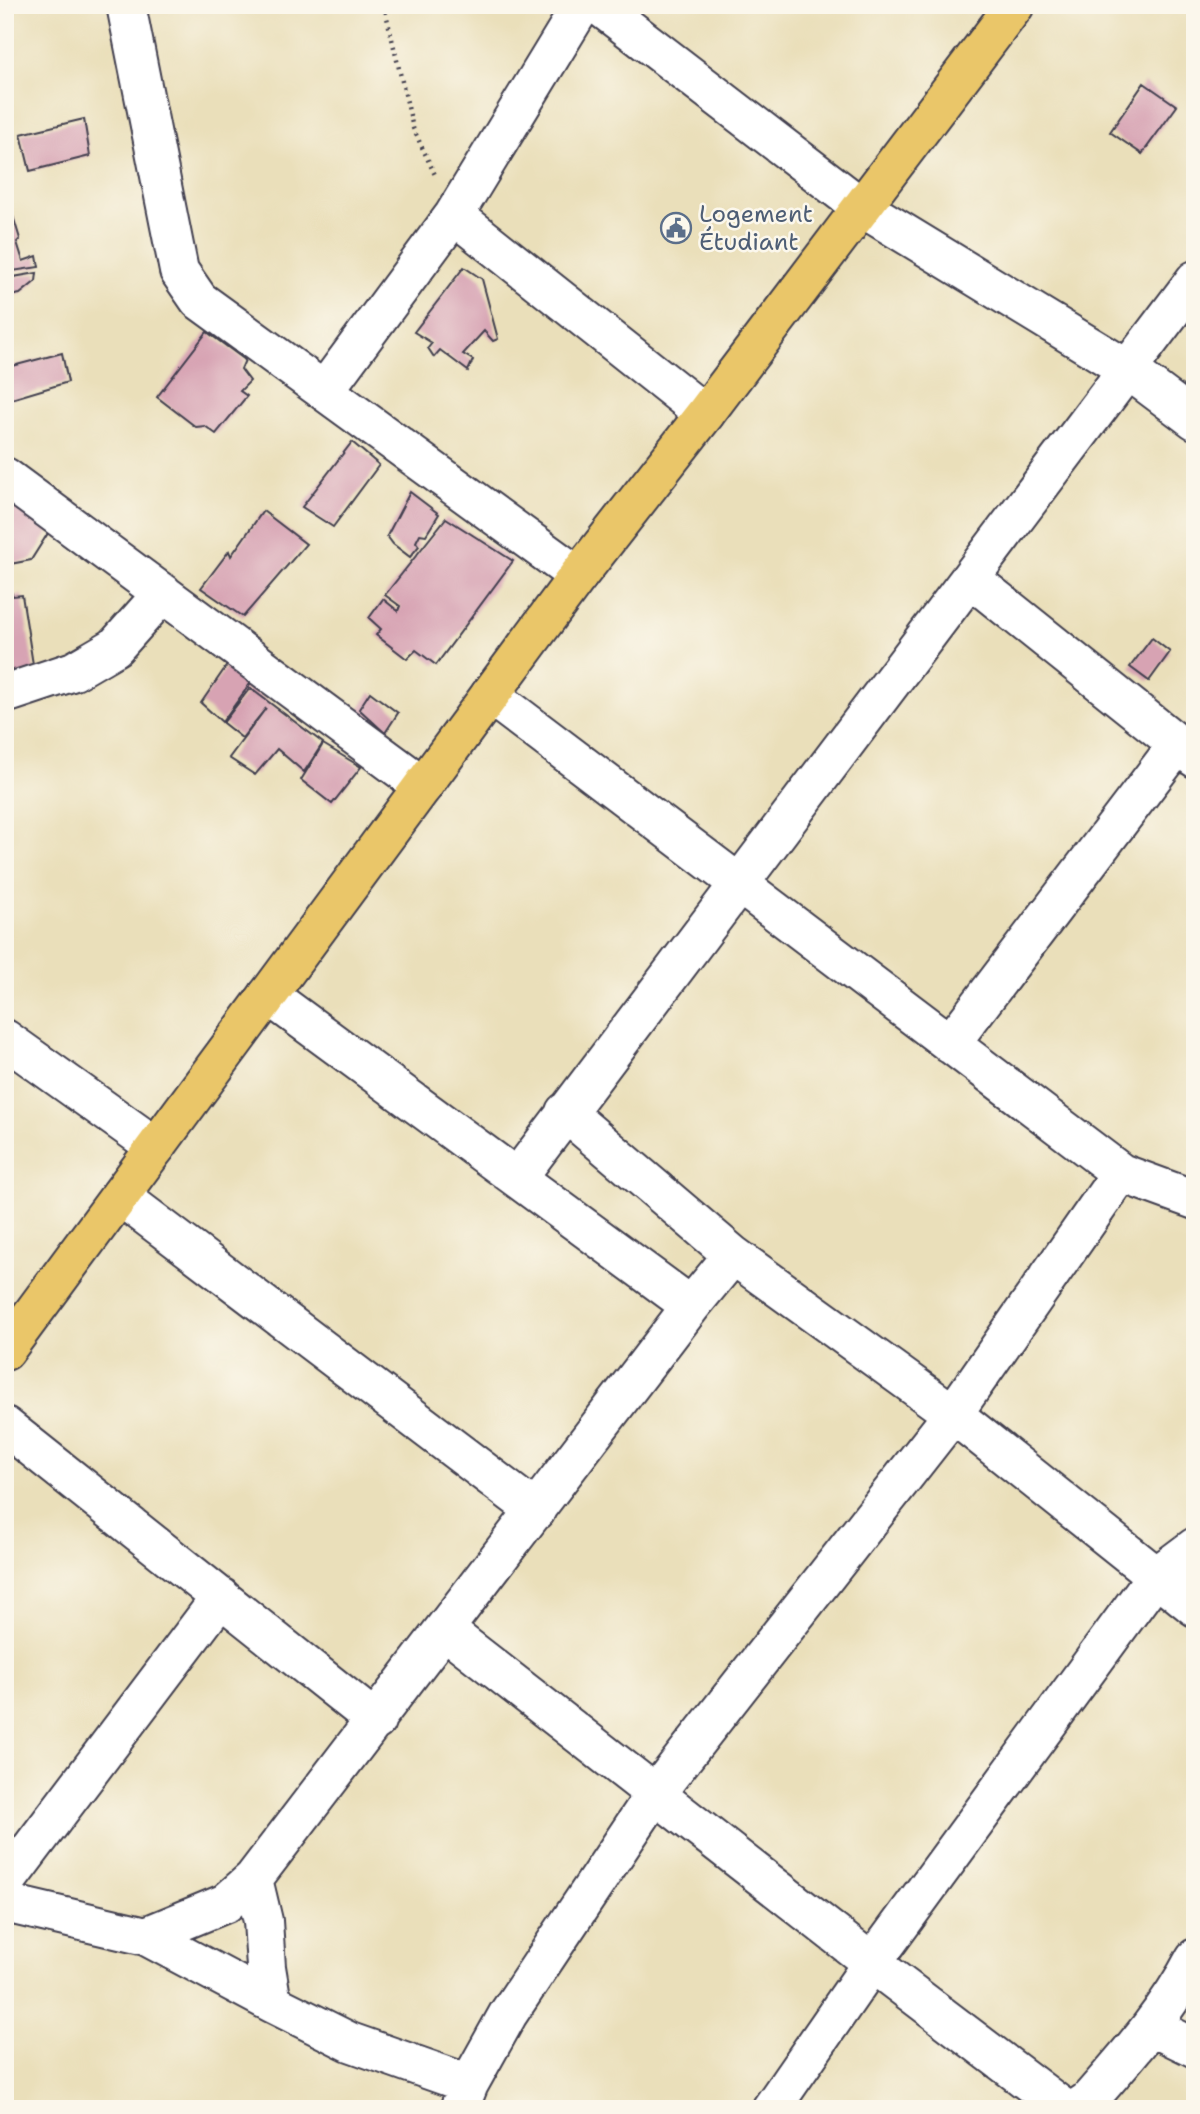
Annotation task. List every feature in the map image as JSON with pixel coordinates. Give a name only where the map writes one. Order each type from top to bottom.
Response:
[{"type":"main road","points":[[5,1350],[578,576],[705,414],[1015,5]]},
{"type":"street","points":[[125,5],[179,271],[199,300],[578,576]]},
{"type":"street","points":[[324,391],[454,215],[582,5]]},
{"type":"street","points":[[598,5],[861,206],[1128,369],[1195,420]]},
{"type":"street","points":[[454,215],[705,414]]},
{"type":"street","points":[[517,1178],[1195,279]]},
{"type":"street","points":[[5,477],[423,786]]},
{"type":"street","points":[[950,1044],[1186,751],[970,578]]},
{"type":"street","points":[[5,694],[74,671],[115,647],[163,593]]},
{"type":"street","points":[[490,695],[1121,1173],[1195,1200]]},
{"type":"street","points":[[268,995],[691,1306]]},
{"type":"street","points":[[5,1039],[156,1147]]},
{"type":"street","points":[[565,1112],[733,1255],[953,1414],[1195,1607]]},
{"type":"street","points":[[5,1903],[146,1936],[272,2003],[464,2097],[508,2014],[655,1794],[953,1414],[1121,1173]]},
{"type":"street","points":[[120,1196],[536,1511]]},
{"type":"street","points":[[146,1936],[226,1903],[253,1880],[691,1306],[733,1255]]},
{"type":"street","points":[[5,1426],[376,1721]]},
{"type":"street","points":[[771,2109],[872,1963],[1156,1577],[1195,1547]]},
{"type":"street","points":[[5,1883],[221,1597]]},
{"type":"street","points":[[445,1630],[872,1963],[1066,2109]]},
{"type":"street","points":[[253,1880],[263,1921],[272,2003]]},
{"type":"street","points":[[1076,2109],[1088,2101],[1152,2027],[1195,1958]]},
{"type":"street","points":[[1152,2027],[1195,2048]]},
{"type":"path","points":[[384,5],[413,128],[454,215]]},
{"type":"building","points":[[1144,83],[1177,106],[1142,154],[1110,132]]},
{"type":"building","points":[[84,119],[90,156],[30,171],[21,134]]},
{"type":"building","points":[[13,216],[23,261],[37,256],[39,267],[12,271],[13,277],[37,273],[36,281],[20,294],[5,297],[5,218]]},
{"type":"building","points":[[464,267],[482,279],[498,339],[493,341],[484,331],[463,354],[473,360],[468,371],[440,350],[434,357],[428,348],[432,343],[414,332]]},
{"type":"building","points":[[207,332],[245,360],[241,369],[250,381],[240,391],[247,396],[216,434],[205,426],[196,427],[157,397]]},
{"type":"building","points":[[62,353],[68,382],[5,401],[5,368]]},
{"type":"building","points":[[352,442],[379,465],[333,527],[302,507]]},
{"type":"building","points":[[410,492],[439,514],[426,535],[420,534],[416,542],[419,546],[410,557],[387,536]]},
{"type":"building","points":[[5,493],[50,530],[31,560],[5,565]]},
{"type":"building","points":[[263,511],[306,544],[243,617],[201,588],[229,551],[231,556]]},
{"type":"building","points":[[446,518],[513,561],[436,665],[416,650],[407,659],[376,635],[381,629],[369,618],[383,599],[398,611],[400,606],[385,595]]},
{"type":"building","points":[[5,592],[11,592],[13,596],[22,595],[35,677],[5,681]]},
{"type":"building","points":[[1152,638],[1170,652],[1149,681],[1130,667]]},
{"type":"building","points":[[232,658],[255,677],[222,722],[201,703]]},
{"type":"building","points":[[250,688],[323,743],[304,772],[277,749],[255,775],[229,758],[266,708],[242,738],[223,723]]},
{"type":"building","points":[[370,692],[398,713],[385,733],[359,709]]},
{"type":"building","points":[[323,744],[361,767],[332,804],[301,780]]},
{"type":"place","name":"Logement Étudiant","points":[[676,228]]}]
